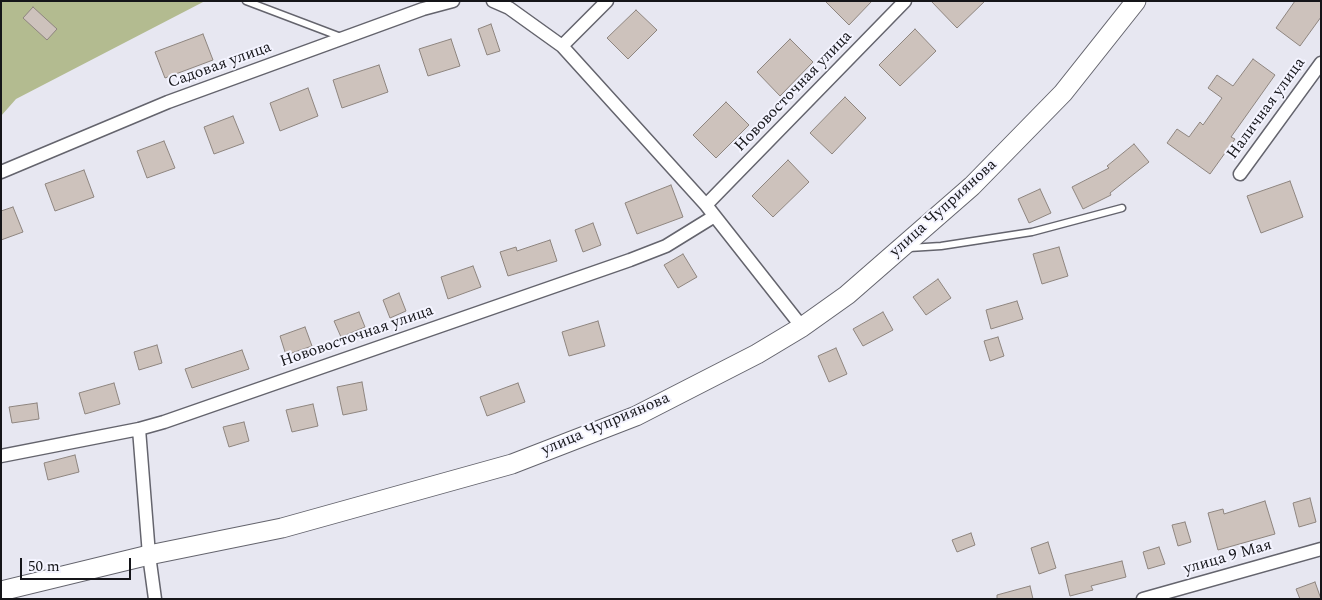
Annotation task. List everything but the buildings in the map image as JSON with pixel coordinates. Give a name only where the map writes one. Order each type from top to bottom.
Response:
[{"type":"street","name":"Садовая улица","points":[[1,172],[168,102],[423,9],[453,1]]},
{"type":"street","points":[[493,1],[509,8],[562,46],[706,205],[713,217],[802,327]]},
{"type":"street","points":[[562,46],[607,1]]},
{"type":"street","name":"Нововосточная улица","points":[[706,205],[905,1]]},
{"type":"street","name":"улица Чуприянова","points":[[1,591],[149,556],[282,528],[512,464],[636,416],[757,354],[802,327],[847,295],[972,186],[1063,93],[1136,1]]},
{"type":"street","name":"Наличная улица","points":[[1240,174],[1321,63]]},
{"type":"street","name":"Нововосточная улица","points":[[1,456],[140,430],[630,260],[666,246],[713,217]]},
{"type":"street","points":[[140,430],[149,556],[155,599]]},
{"type":"street","name":"улица 9 Мая","points":[[1143,599],[1321,549]]},
{"type":"lane","points":[[246,1],[345,39]]},
{"type":"lane","points":[[902,248],[941,246],[1032,232],[1122,208]]},
{"type":"green space","points":[[1,1],[205,1],[16,99],[1,116]]}]
